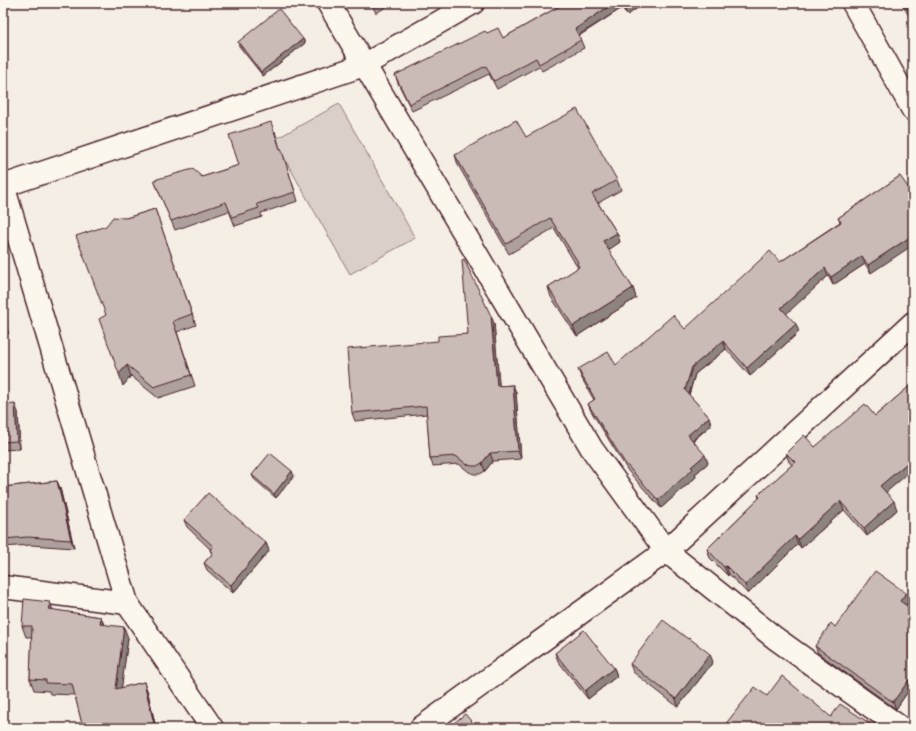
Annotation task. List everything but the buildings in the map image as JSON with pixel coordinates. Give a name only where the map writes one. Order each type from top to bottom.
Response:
[{"type":"street","points":[[328,3],[592,449],[666,551],[775,638],[900,728]]},
{"type":"street","points":[[212,728],[127,603],[3,186],[364,65],[473,3]]},
{"type":"street","points":[[853,3],[913,110]]},
{"type":"street","points":[[421,728],[666,551],[913,322]]},
{"type":"street","points":[[3,587],[127,603]]},
{"type":"shaded area","points":[[339,104],[415,238],[350,274],[274,140]]}]
